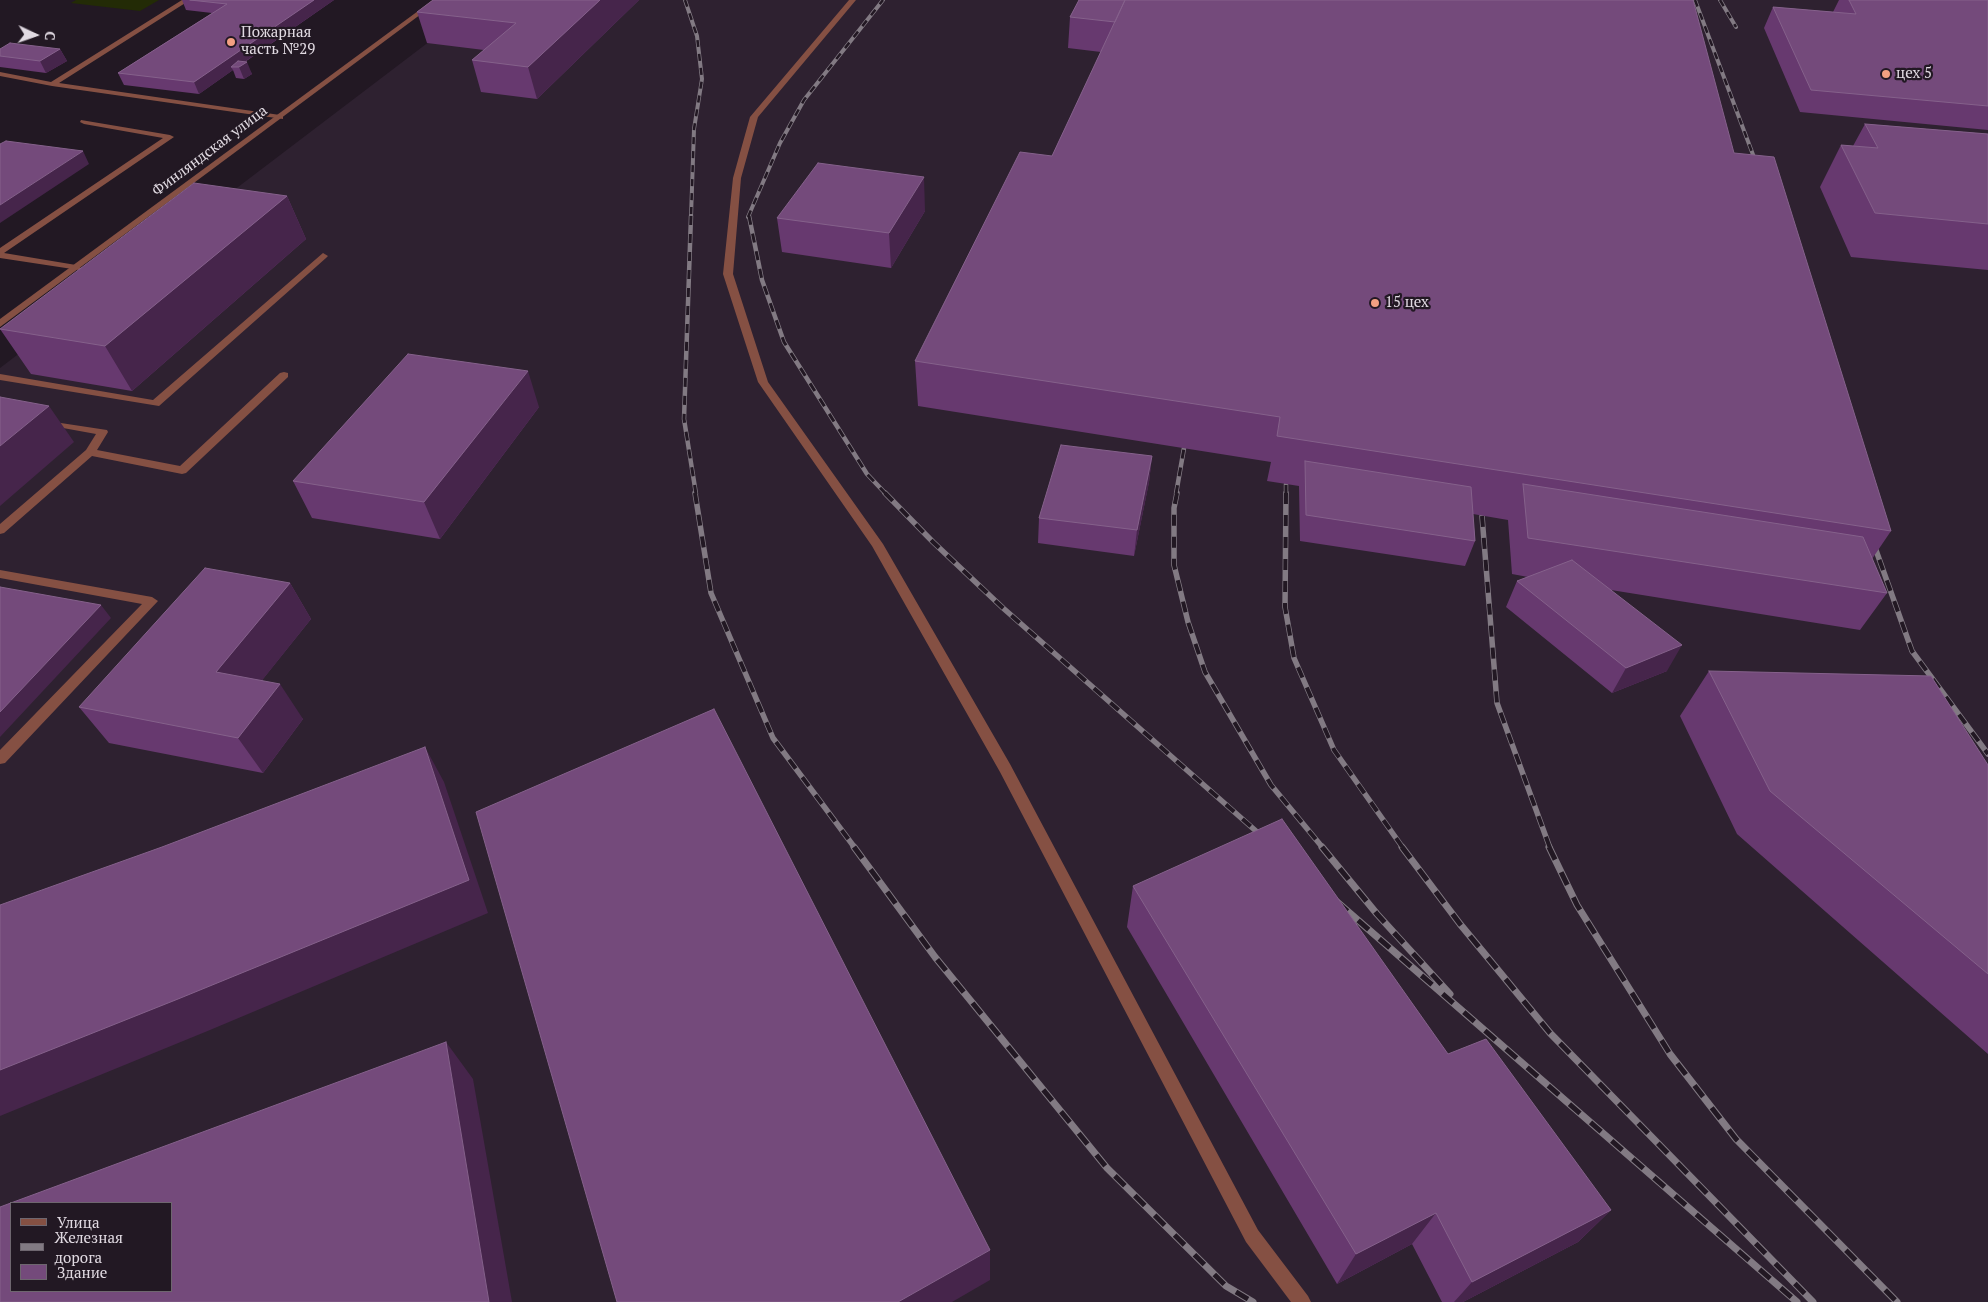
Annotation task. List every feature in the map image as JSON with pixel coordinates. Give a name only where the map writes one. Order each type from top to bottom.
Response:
[{"type":"street","points":[[52,84],[187,0]]},
{"type":"street","name":"Финляндская улица","points":[[0,324],[437,0]]},
{"type":"street","points":[[853,0],[754,117],[737,178],[728,274],[763,382],[877,544],[1005,768],[1252,1236],[1302,1302]]},
{"type":"street","points":[[0,74],[52,84],[280,117]]},
{"type":"street","points":[[0,253],[170,137],[84,122]]},
{"type":"street","points":[[0,253],[76,268]]},
{"type":"street","points":[[0,378],[155,404],[323,256]]},
{"type":"street","points":[[90,452],[182,470],[284,375]]},
{"type":"street","points":[[0,530],[90,452],[103,432],[38,420]]},
{"type":"street","points":[[0,574],[152,601],[0,759]]},
{"type":"shaded area","points":[[484,0],[1988,0],[1988,1302],[0,1302],[0,368]]},
{"type":"green space","points":[[76,0],[159,0],[140,11],[71,3]]},
{"type":"building","name":"Пожарная часть №29","points":[[190,0],[314,0],[194,82],[118,73],[227,4]]},
{"type":"building","points":[[433,0],[600,0],[528,67],[472,60],[516,23],[417,12]]},
{"type":"building","points":[[1079,0],[1125,0],[1115,22],[1070,17]]},
{"type":"building","name":"15 цех","points":[[1125,0],[1693,0],[1734,153],[1774,157],[1891,531],[1277,436],[1280,417],[915,361],[1020,152],[1052,156]]},
{"type":"building","name":"цех 5","points":[[1849,0],[1988,0],[1988,106],[1811,90],[1773,7],[1856,14]]},
{"type":"building","points":[[10,43],[60,49],[40,61],[0,56],[0,49]]},
{"type":"building","points":[[238,61],[247,62],[239,67],[231,67]]},
{"type":"building","points":[[1865,124],[1988,134],[1988,224],[1875,213],[1841,145],[1878,148]]},
{"type":"building","points":[[6,141],[83,151],[0,205],[0,144]]},
{"type":"building","points":[[818,163],[924,177],[889,233],[777,218]]},
{"type":"building","points":[[194,183],[287,196],[105,346],[0,329]]},
{"type":"building","points":[[408,354],[528,371],[424,502],[293,481]]},
{"type":"building","points":[[0,397],[49,406],[0,446]]},
{"type":"building","points":[[1061,445],[1152,456],[1137,530],[1039,518]]},
{"type":"building","points":[[1305,461],[1471,487],[1475,541],[1306,515]]},
{"type":"building","points":[[1523,484],[1863,537],[1887,593],[1528,538]]},
{"type":"building","points":[[1572,560],[1682,645],[1626,668],[1517,581]]},
{"type":"building","points":[[205,568],[290,583],[216,672],[280,684],[238,738],[79,707]]},
{"type":"building","points":[[0,587],[101,605],[0,712]]},
{"type":"building","points":[[1709,671],[1931,676],[1988,765],[1988,974],[1770,791]]},
{"type":"building","points":[[714,709],[990,1250],[898,1302],[617,1302],[476,812]]},
{"type":"building","points":[[425,747],[469,880],[0,1070],[0,905],[162,847]]},
{"type":"building","points":[[1282,819],[1448,1054],[1486,1039],[1611,1210],[1472,1282],[1436,1213],[1356,1254],[1133,886]]},
{"type":"building","points":[[446,1042],[489,1302],[0,1302],[0,1207],[10,1203],[10,1292],[172,1292],[172,1202],[14,1202]]},
{"type":"railway","points":[[685,0],[697,36],[702,79],[694,129],[691,217]]},
{"type":"railway","points":[[748,217],[780,143],[804,100],[883,0]]},
{"type":"railway","points":[[1695,0],[1758,168]]},
{"type":"railway","points":[[1720,0],[1736,27]]},
{"type":"railway","points":[[691,216],[684,419],[696,494]]},
{"type":"railway","points":[[749,216],[762,280],[784,342],[867,474],[886,494]]},
{"type":"railway","points":[[1176,494],[1184,448]]},
{"type":"railway","points":[[1286,484],[1286,493]]},
{"type":"railway","points":[[695,493],[711,593],[773,738],[855,848]]},
{"type":"railway","points":[[885,493],[933,542],[1003,608],[1265,839]]},
{"type":"railway","points":[[1177,493],[1174,508],[1174,565],[1188,622],[1205,672],[1271,785],[1323,848]]},
{"type":"railway","points":[[1286,493],[1285,607],[1294,658],[1334,750],[1403,848]]},
{"type":"railway","points":[[1482,516],[1497,703],[1550,848]]},
{"type":"railway","points":[[1872,539],[1912,651],[1988,754]]},
{"type":"railway","points":[[854,847],[935,957],[1107,1168],[1226,1286],[1253,1302]]},
{"type":"railway","points":[[1322,847],[1377,914],[1450,994]]},
{"type":"railway","points":[[1402,847],[1460,924],[1550,1033],[1813,1302]]},
{"type":"railway","points":[[1549,847],[1577,905],[1670,1054],[1736,1139],[1897,1302]]},
{"type":"railway","points":[[1337,902],[1797,1302]]},
{"type":"place","name":"Пожарная часть №29","points":[[231,42]]},
{"type":"place","name":"цех 5","points":[[1886,74]]},
{"type":"place","name":"15 цех","points":[[1375,303]]}]
